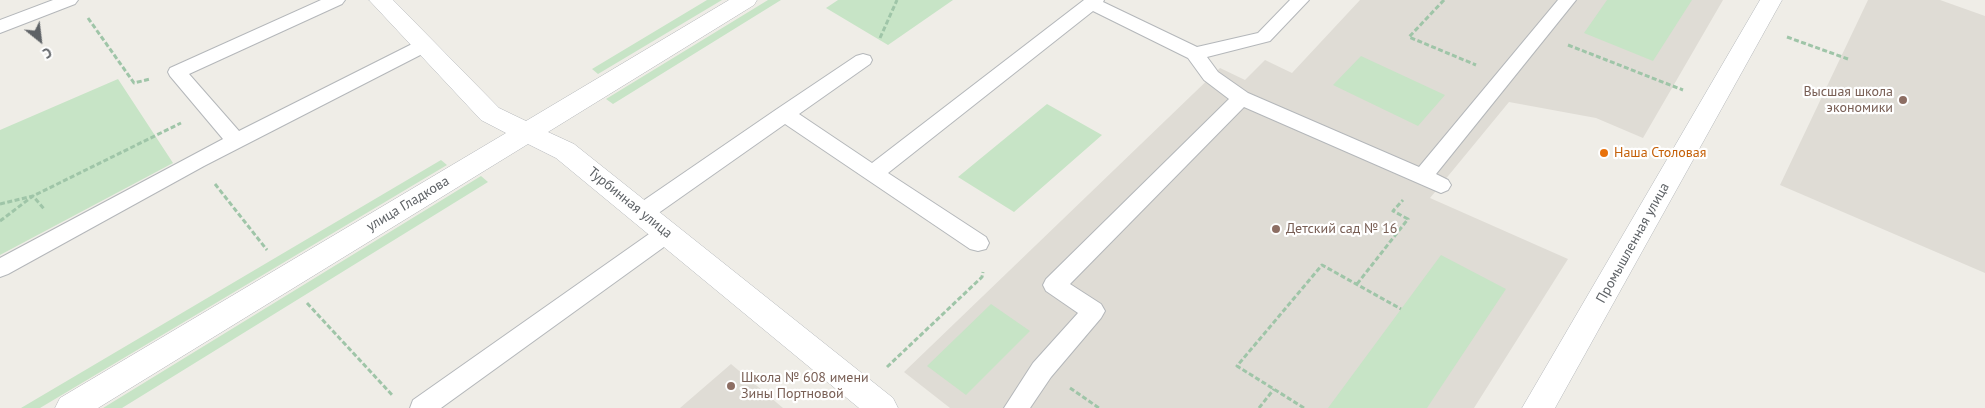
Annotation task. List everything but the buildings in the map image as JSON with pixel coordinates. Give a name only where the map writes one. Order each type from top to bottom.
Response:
[{"type":"street","name":"Турбинная улица","points":[[380,0],[490,114],[565,151],[882,408]]},
{"type":"street","name":"улица Гладкова","points":[[71,408],[746,0]]},
{"type":"street","name":"Промышленная улица","points":[[1538,408],[1772,0]]},
{"type":"lane","points":[[0,27],[69,0]]},
{"type":"lane","points":[[236,141],[177,72],[336,0]]},
{"type":"lane","points":[[1195,54],[1264,37],[1300,0]]},
{"type":"lane","points":[[873,172],[1093,1],[1195,54],[1212,76],[1241,98],[1432,181],[1504,77],[1567,0]]},
{"type":"lane","points":[[0,268],[197,161],[423,46]]},
{"type":"lane","points":[[642,213],[863,60]]},
{"type":"lane","points":[[1016,408],[1042,370],[1094,311],[1054,286],[1241,98]]},
{"type":"lane","points":[[784,114],[978,243]]},
{"type":"lane","points":[[422,408],[667,233]]},
{"type":"path","points":[[863,60],[874,52],[897,0]]},
{"type":"path","points":[[1444,0],[1409,37],[1504,77]]},
{"type":"path","points":[[86,15],[134,83],[177,72]]},
{"type":"path","points":[[1540,34],[1684,90]]},
{"type":"path","points":[[1787,37],[1848,59]]},
{"type":"path","points":[[0,221],[33,196],[209,110]]},
{"type":"path","points":[[197,161],[271,254]]},
{"type":"path","points":[[1356,284],[1408,219],[1393,211],[1432,181]]},
{"type":"path","points":[[0,204],[33,196]]},
{"type":"path","points":[[884,370],[982,276],[988,259],[978,243]]},
{"type":"path","points":[[1304,408],[1237,366],[1322,264],[1401,309]]},
{"type":"path","points":[[306,303],[397,401]]},
{"type":"path","points":[[1259,408],[1274,389]]},
{"type":"shaded area","name":"Детский сад № 16","points":[[1360,0],[1723,0],[1643,138],[1596,118],[1509,102],[1430,198],[1568,259],[1474,408],[950,408],[904,372],[1220,68],[1245,80],[1265,60],[1292,73]]},
{"type":"shaded area","name":"Высшая школа экономики","points":[[1868,0],[1940,0],[1985,16],[1985,273],[1780,185]]},
{"type":"shaded area","name":"Школа № 608 имени Зины Портновой","points":[[731,364],[783,408],[680,408]]},
{"type":"green space","points":[[707,0],[722,0],[598,74],[592,69]]},
{"type":"green space","points":[[768,0],[781,0],[613,104],[606,99]]},
{"type":"green space","points":[[838,0],[953,0],[888,45],[826,8]]},
{"type":"green space","points":[[1607,0],[1692,0],[1653,61],[1584,33]]},
{"type":"green space","points":[[1361,56],[1445,95],[1418,126],[1333,85]]},
{"type":"green space","points":[[118,79],[173,163],[0,255],[0,130]]},
{"type":"green space","points":[[1047,104],[1102,135],[1014,212],[958,177]]},
{"type":"green space","points":[[441,160],[447,165],[40,408],[21,408]]},
{"type":"green space","points":[[481,176],[488,182],[122,408],[103,408]]},
{"type":"green space","points":[[1441,255],[1506,289],[1427,408],[1328,408]]},
{"type":"green space","points":[[991,304],[1030,331],[966,395],[927,366]]},
{"type":"place","name":"Высшая школа экономики","points":[[1903,100]]},
{"type":"place","name":"Наша Столовая","points":[[1604,153]]},
{"type":"place","name":"Детский сад № 16","points":[[1276,229]]},
{"type":"place","name":"Школа № 608 имени Зины Портновой","points":[[731,386]]}]
